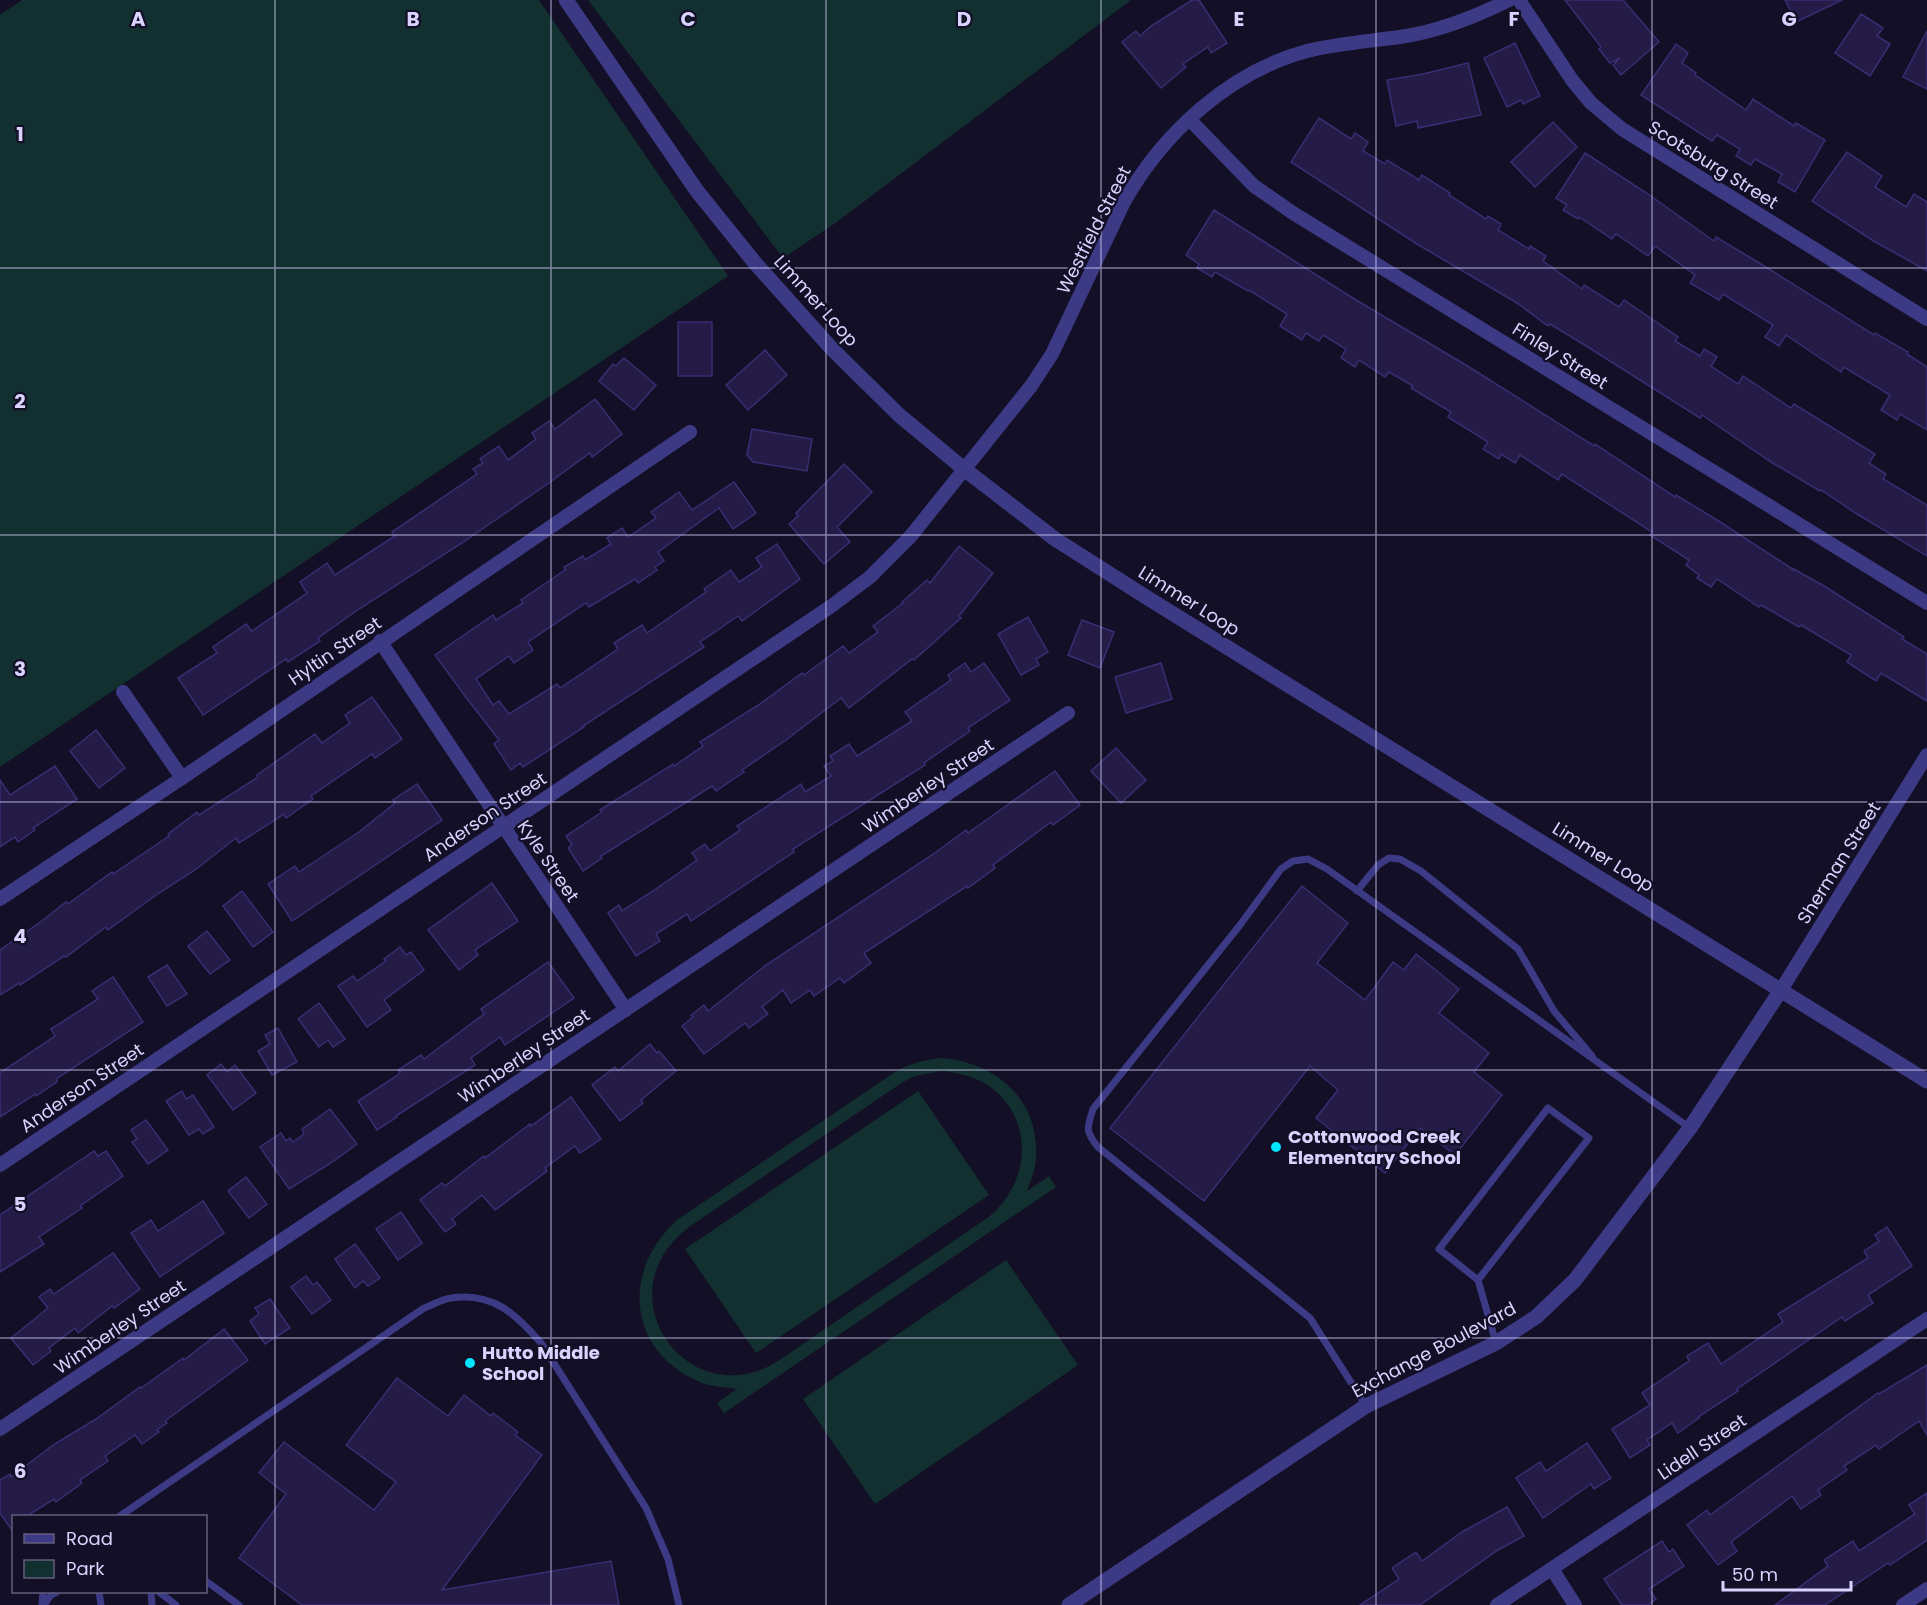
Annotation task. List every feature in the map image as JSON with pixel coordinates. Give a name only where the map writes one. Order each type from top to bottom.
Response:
[{"type":"street","name":"Limmer Loop","points":[[566,0],[697,191],[755,263],[832,348],[899,415],[964,469],[1055,539],[1146,597],[1927,1081]]},
{"type":"street","name":"Westfield Street","points":[[964,469],[1031,386],[1052,354],[1138,179],[1166,143],[1217,94],[1251,74],[1306,51],[1409,35],[1482,13],[1509,0]]},
{"type":"street","name":"Scotsburg Street","points":[[1519,0],[1572,80],[1591,103],[1622,129],[1927,319]]},
{"type":"street","name":"Finley Street","points":[[1190,120],[1254,186],[1293,213],[1927,603]]},
{"type":"street","name":"Hyltin Street","points":[[0,899],[182,778],[690,432]]},
{"type":"street","name":"Anderson Street","points":[[0,1165],[830,607],[870,577],[910,537],[964,469]]},
{"type":"street","name":"Kyle Street","points":[[380,641],[626,1010]]},
{"type":"street","points":[[123,692],[182,778]]},
{"type":"street","name":"Wimberley Street","points":[[0,1429],[1068,713]]},
{"type":"street","name":"Sherman Street","points":[[1781,990],[1927,755]]},
{"type":"street","name":"Exchange Boulevard","points":[[1069,1605],[1366,1406],[1496,1343],[1536,1317],[1575,1280],[1690,1128],[1781,990]]},
{"type":"street","name":"Lidell Street","points":[[1497,1605],[1927,1319]]},
{"type":"street","points":[[1552,1569],[1575,1605]]},
{"type":"street","points":[[1903,1605],[1927,1589]]},
{"type":"lane","points":[[1358,891],[1378,865],[1389,858],[1400,859],[1421,871],[1518,950],[1554,1011],[1595,1060]]},
{"type":"lane","points":[[1366,1406],[1311,1318],[1098,1147],[1089,1136],[1087,1126],[1093,1109],[1281,870],[1293,861],[1308,859],[1327,868],[1690,1128]]},
{"type":"lane","points":[[1478,1280],[1589,1138],[1548,1108],[1439,1249],[1478,1280],[1496,1343]]},
{"type":"lane","points":[[121,1515],[424,1308],[449,1298],[472,1297],[498,1305],[520,1318],[541,1343],[646,1508],[668,1559],[679,1605]]},
{"type":"lane","points":[[207,1582],[238,1605]]},
{"type":"lane","points":[[43,1605],[55,1593]]},
{"type":"lane","points":[[160,1593],[176,1605]]},
{"type":"green space","points":[[22,0],[539,0],[728,276],[0,767],[0,15]]},
{"type":"green space","points":[[588,0],[1131,0],[837,222],[783,258]]},
{"type":"green space","points":[[942,1058],[962,1061],[980,1068],[1011,1088],[1023,1102],[1031,1119],[1035,1138],[1036,1159],[1027,1191],[1049,1176],[1056,1187],[724,1413],[717,1403],[737,1389],[705,1384],[676,1368],[658,1351],[646,1331],[640,1308],[640,1285],[647,1262],[659,1240],[677,1220],[895,1072],[912,1064]],"holes":[[[941,1071],[969,1076],[993,1089],[1007,1103],[1016,1119],[1021,1135],[1022,1153],[1013,1187],[1003,1202],[990,1216],[781,1359],[748,1374],[716,1374],[689,1362],[668,1341],[655,1315],[653,1285],[663,1255],[689,1227],[903,1082],[915,1076]]]},
{"type":"green space","points":[[918,1091],[989,1195],[756,1353],[685,1249]]},
{"type":"green space","points":[[1006,1260],[1078,1365],[875,1504],[803,1399]]},
{"type":"building","points":[[1192,0],[1199,0],[1227,43],[1211,53],[1208,47],[1183,64],[1186,67],[1161,88],[1122,42],[1136,31],[1140,36],[1151,26]]},
{"type":"building","points":[[1565,0],[1623,0],[1659,42],[1621,75],[1613,65],[1620,58],[1610,63],[1599,49],[1601,47]]},
{"type":"building","points":[[1785,0],[1842,0],[1796,22]]},
{"type":"building","points":[[1861,14],[1883,28],[1877,36],[1890,44],[1870,76],[1835,53]]},
{"type":"building","points":[[1927,31],[1927,89],[1903,77]]},
{"type":"building","points":[[1515,43],[1540,96],[1523,104],[1521,100],[1507,107],[1484,58]]},
{"type":"building","points":[[1676,44],[1688,53],[1682,63],[1696,73],[1695,75],[1746,110],[1753,99],[1794,126],[1796,123],[1825,140],[1795,192],[1778,182],[1782,174],[1755,159],[1751,165],[1736,156],[1740,149],[1717,135],[1712,141],[1641,95]]},
{"type":"building","points":[[1468,63],[1481,115],[1418,128],[1417,121],[1396,126],[1387,80]]},
{"type":"building","points":[[1319,118],[1351,139],[1355,133],[1368,142],[1363,151],[1385,164],[1387,160],[1419,180],[1422,175],[1486,219],[1488,216],[1501,224],[1498,230],[1529,249],[1530,246],[1546,256],[1543,261],[1582,289],[1584,285],[1619,307],[1624,300],[1678,337],[1675,341],[1700,356],[1704,349],[1717,357],[1711,366],[1738,384],[1743,376],[1791,408],[1794,404],[1875,454],[1869,463],[1886,474],[1883,479],[1927,505],[1927,556],[1821,490],[1771,462],[1702,415],[1700,418],[1550,324],[1548,326],[1517,303],[1417,244],[1291,162]]},
{"type":"building","points":[[1553,122],[1577,147],[1535,187],[1511,162]]},
{"type":"building","points":[[1847,152],[1882,176],[1875,187],[1906,207],[1914,194],[1927,202],[1927,271],[1872,240],[1812,201]]},
{"type":"building","points":[[1585,153],[1714,241],[1716,237],[1874,335],[1875,333],[1908,352],[1907,354],[1927,367],[1927,430],[1900,414],[1897,420],[1881,410],[1890,395],[1844,367],[1841,372],[1786,335],[1779,346],[1765,337],[1773,325],[1723,294],[1719,300],[1690,283],[1695,275],[1655,246],[1648,256],[1616,234],[1612,239],[1579,217],[1578,219],[1563,210],[1567,205],[1556,198]]},
{"type":"building","points":[[1214,210],[1356,300],[1466,365],[1594,446],[1595,444],[1675,497],[1676,495],[1717,520],[1904,637],[1902,639],[1927,654],[1927,701],[1881,673],[1876,681],[1847,662],[1851,655],[1801,625],[1799,627],[1761,605],[1759,607],[1717,579],[1711,587],[1697,578],[1699,575],[1686,565],[1689,560],[1650,535],[1652,532],[1562,474],[1558,480],[1520,455],[1515,463],[1501,454],[1499,459],[1483,449],[1488,442],[1448,417],[1451,412],[1389,372],[1385,377],[1359,360],[1355,367],[1341,358],[1346,349],[1323,335],[1319,341],[1306,333],[1302,340],[1280,326],[1287,314],[1215,272],[1212,277],[1197,268],[1199,264],[1186,255]]},
{"type":"building","points":[[678,322],[712,322],[712,376],[678,376]]},
{"type":"building","points":[[765,350],[787,375],[748,410],[726,385]]},
{"type":"building","points":[[624,358],[656,385],[634,410],[599,381],[613,364],[616,366]]},
{"type":"building","points":[[595,399],[622,434],[592,457],[590,453],[462,543],[359,609],[318,638],[320,641],[288,662],[286,659],[203,715],[178,678],[217,653],[213,647],[246,624],[252,631],[307,593],[300,582],[327,563],[335,575],[395,536],[392,532],[477,474],[473,469],[483,463],[480,459],[499,446],[508,460],[536,439],[532,433],[549,421],[555,429]]},
{"type":"building","points":[[752,429],[812,439],[807,471],[753,462],[747,455]]},
{"type":"building","points":[[844,464],[872,492],[837,527],[850,542],[824,564],[789,524],[798,516],[796,513]]},
{"type":"building","points":[[734,482],[756,513],[733,529],[719,508],[658,552],[664,561],[655,567],[657,570],[638,583],[635,579],[589,607],[586,603],[528,642],[533,650],[514,663],[509,656],[476,679],[493,705],[499,701],[509,714],[557,684],[560,688],[618,649],[614,643],[642,625],[647,633],[706,592],[704,589],[731,570],[739,582],[762,567],[756,558],[777,544],[800,579],[742,621],[738,616],[700,642],[704,647],[584,727],[523,767],[520,763],[511,770],[494,744],[499,740],[435,655],[493,615],[496,620],[523,603],[521,600],[565,570],[564,567],[583,556],[585,560],[611,544],[607,538],[622,528],[628,537],[656,518],[651,512],[679,492],[692,510]]},
{"type":"building","points":[[959,546],[993,573],[959,616],[961,618],[914,660],[912,659],[849,708],[841,698],[716,791],[712,786],[601,856],[602,858],[583,871],[568,848],[572,845],[566,836],[602,812],[600,810],[673,764],[674,766],[703,746],[700,742],[760,704],[802,673],[804,675],[843,646],[849,653],[878,632],[873,626],[903,603],[927,580],[930,583]]},
{"type":"building","points":[[1028,617],[1048,652],[1036,659],[1039,665],[1021,675],[998,634]]},
{"type":"building","points":[[1082,620],[1114,632],[1100,668],[1068,655]]},
{"type":"building","points":[[965,663],[971,672],[984,663],[1010,700],[968,728],[970,731],[924,763],[925,765],[793,849],[794,852],[691,921],[687,914],[656,934],[660,941],[636,956],[608,913],[619,905],[622,911],[653,891],[697,860],[692,853],[705,844],[710,851],[740,830],[737,826],[801,784],[805,792],[831,776],[824,766],[833,761],[830,756],[849,744],[857,756],[912,721],[905,712],[951,680],[948,675]]},
{"type":"building","points":[[1161,663],[1172,699],[1126,713],[1115,677]]},
{"type":"building","points":[[372,697],[402,739],[375,758],[372,754],[311,796],[313,799],[286,818],[284,814],[239,843],[236,838],[195,870],[108,930],[106,927],[66,957],[64,956],[20,985],[19,983],[0,995],[0,950],[66,902],[68,904],[112,872],[113,874],[169,836],[168,834],[197,812],[199,815],[258,777],[257,775],[315,734],[322,743],[350,723],[345,715]]},
{"type":"building","points":[[96,730],[125,768],[99,788],[70,751]]},
{"type":"building","points":[[1116,748],[1146,780],[1121,803],[1091,771]]},
{"type":"building","points":[[55,766],[77,799],[33,828],[35,830],[18,842],[15,837],[0,847],[0,780],[10,795]]},
{"type":"building","points":[[1055,771],[1080,805],[1053,825],[1051,822],[993,865],[995,868],[968,888],[967,886],[864,953],[871,963],[844,983],[840,978],[814,996],[810,990],[791,1003],[783,990],[762,1007],[768,1014],[749,1028],[745,1023],[704,1054],[682,1026],[704,1005],[708,1011],[766,965],[966,830],[968,833]]},
{"type":"building","points":[[417,784],[442,820],[292,921],[268,884],[295,866],[299,872],[359,832],[395,803],[393,800]]},
{"type":"building","points":[[492,883],[518,921],[475,950],[478,955],[459,970],[428,930]]},
{"type":"building","points":[[1302,886],[1348,923],[1317,963],[1365,1000],[1393,962],[1404,970],[1416,954],[1459,989],[1439,1013],[1489,1053],[1474,1072],[1502,1095],[1455,1155],[1420,1128],[1385,1173],[1316,1118],[1338,1090],[1310,1066],[1204,1201],[1110,1128]]},
{"type":"building","points":[[242,891],[273,932],[253,947],[223,906]]},
{"type":"building","points":[[207,931],[230,960],[210,974],[188,946]]},
{"type":"building","points":[[400,947],[406,955],[411,952],[424,970],[384,1000],[391,1010],[367,1027],[338,986],[353,976],[357,981],[386,961],[384,959]]},
{"type":"building","points":[[548,962],[574,998],[505,1045],[500,1037],[471,1058],[475,1065],[377,1130],[358,1101],[398,1075],[400,1072],[398,1070],[421,1055],[424,1059],[484,1014],[481,1009]]},
{"type":"building","points":[[167,965],[187,994],[167,1006],[148,977]]},
{"type":"building","points":[[113,977],[143,1022],[56,1079],[57,1082],[36,1096],[35,1094],[0,1117],[0,1073],[55,1036],[51,1029],[98,999],[92,991]]},
{"type":"building","points":[[319,1003],[345,1039],[333,1047],[328,1040],[319,1047],[298,1019]]},
{"type":"building","points":[[278,1028],[297,1062],[272,1075],[258,1051],[270,1044],[265,1035]]},
{"type":"building","points":[[650,1044],[676,1071],[641,1100],[643,1103],[620,1121],[592,1085],[615,1067],[618,1071]]},
{"type":"building","points":[[221,1064],[227,1072],[235,1065],[256,1093],[233,1110],[207,1075]]},
{"type":"building","points":[[182,1091],[186,1099],[193,1095],[214,1127],[203,1134],[199,1129],[189,1135],[166,1101]]},
{"type":"building","points":[[571,1097],[601,1139],[580,1153],[575,1146],[545,1168],[547,1171],[495,1210],[482,1195],[452,1219],[456,1224],[445,1232],[420,1200],[442,1183],[445,1186],[484,1156],[485,1158]]},
{"type":"building","points":[[330,1109],[357,1144],[289,1189],[260,1147],[281,1133],[286,1141],[290,1138],[293,1142],[304,1134],[302,1129]]},
{"type":"building","points":[[146,1120],[168,1150],[148,1164],[132,1142],[137,1139],[131,1130]]},
{"type":"building","points":[[94,1151],[98,1156],[106,1151],[123,1176],[80,1206],[82,1208],[39,1237],[44,1244],[0,1272],[0,1215]]},
{"type":"building","points":[[246,1177],[267,1204],[249,1218],[228,1191]]},
{"type":"building","points":[[203,1201],[224,1233],[160,1277],[131,1233],[151,1220],[158,1231]]},
{"type":"building","points":[[401,1212],[422,1243],[398,1260],[376,1229]]},
{"type":"building","points":[[1887,1227],[1912,1266],[1868,1295],[1873,1303],[1845,1321],[1842,1317],[1737,1389],[1738,1391],[1678,1433],[1672,1423],[1647,1440],[1650,1445],[1630,1458],[1612,1429],[1650,1405],[1642,1393],[1689,1361],[1687,1356],[1708,1343],[1721,1364],[1783,1322],[1778,1314],[1868,1258],[1864,1251],[1879,1241],[1875,1235]]},
{"type":"building","points":[[355,1244],[380,1278],[368,1286],[363,1281],[355,1288],[335,1259]]},
{"type":"building","points":[[113,1253],[140,1289],[114,1308],[112,1306],[78,1333],[75,1328],[49,1348],[51,1351],[33,1365],[11,1338],[48,1308],[39,1297],[50,1289],[54,1294]]},
{"type":"building","points":[[306,1276],[313,1285],[317,1282],[331,1300],[312,1314],[291,1287]]},
{"type":"building","points":[[270,1299],[290,1328],[265,1344],[250,1321],[259,1314],[255,1308]]},
{"type":"building","points":[[224,1329],[248,1360],[165,1421],[167,1423],[157,1430],[159,1432],[142,1444],[135,1435],[105,1456],[108,1461],[80,1480],[82,1483],[56,1502],[54,1499],[29,1515],[12,1515],[12,1530],[0,1513],[0,1480],[10,1474],[11,1477],[53,1445],[96,1419],[183,1358],[184,1360]]},
{"type":"building","points":[[1927,1365],[1927,1435],[1919,1421],[1879,1449],[1876,1445],[1844,1466],[1847,1470],[1818,1490],[1821,1495],[1801,1509],[1792,1496],[1731,1542],[1737,1551],[1718,1565],[1687,1525],[1707,1510],[1710,1515],[1878,1393]]},
{"type":"building","points":[[397,1378],[448,1416],[464,1395],[491,1416],[493,1413],[518,1432],[515,1435],[542,1455],[442,1590],[611,1561],[619,1605],[302,1605],[239,1558],[286,1494],[259,1473],[284,1442],[374,1510],[396,1482],[346,1445]]},
{"type":"building","points":[[1587,1443],[1611,1478],[1594,1489],[1591,1484],[1543,1518],[1516,1478],[1540,1462],[1546,1471]]},
{"type":"building","points":[[1927,1493],[1927,1540],[1825,1605],[1775,1605],[1828,1566],[1824,1560],[1853,1541],[1859,1551],[1915,1514],[1909,1505]]},
{"type":"building","points":[[1507,1507],[1524,1536],[1498,1550],[1420,1605],[1360,1605],[1399,1579],[1392,1568],[1416,1552],[1422,1561],[1462,1532]]},
{"type":"building","points":[[1662,1541],[1669,1552],[1673,1549],[1684,1566],[1649,1589],[1656,1599],[1648,1605],[1622,1605],[1604,1579]]},
{"type":"place","name":"Cottonwood Creek Elementary School","points":[[1276,1147]]},
{"type":"place","name":"Hutto Middle School","points":[[470,1363]]}]
